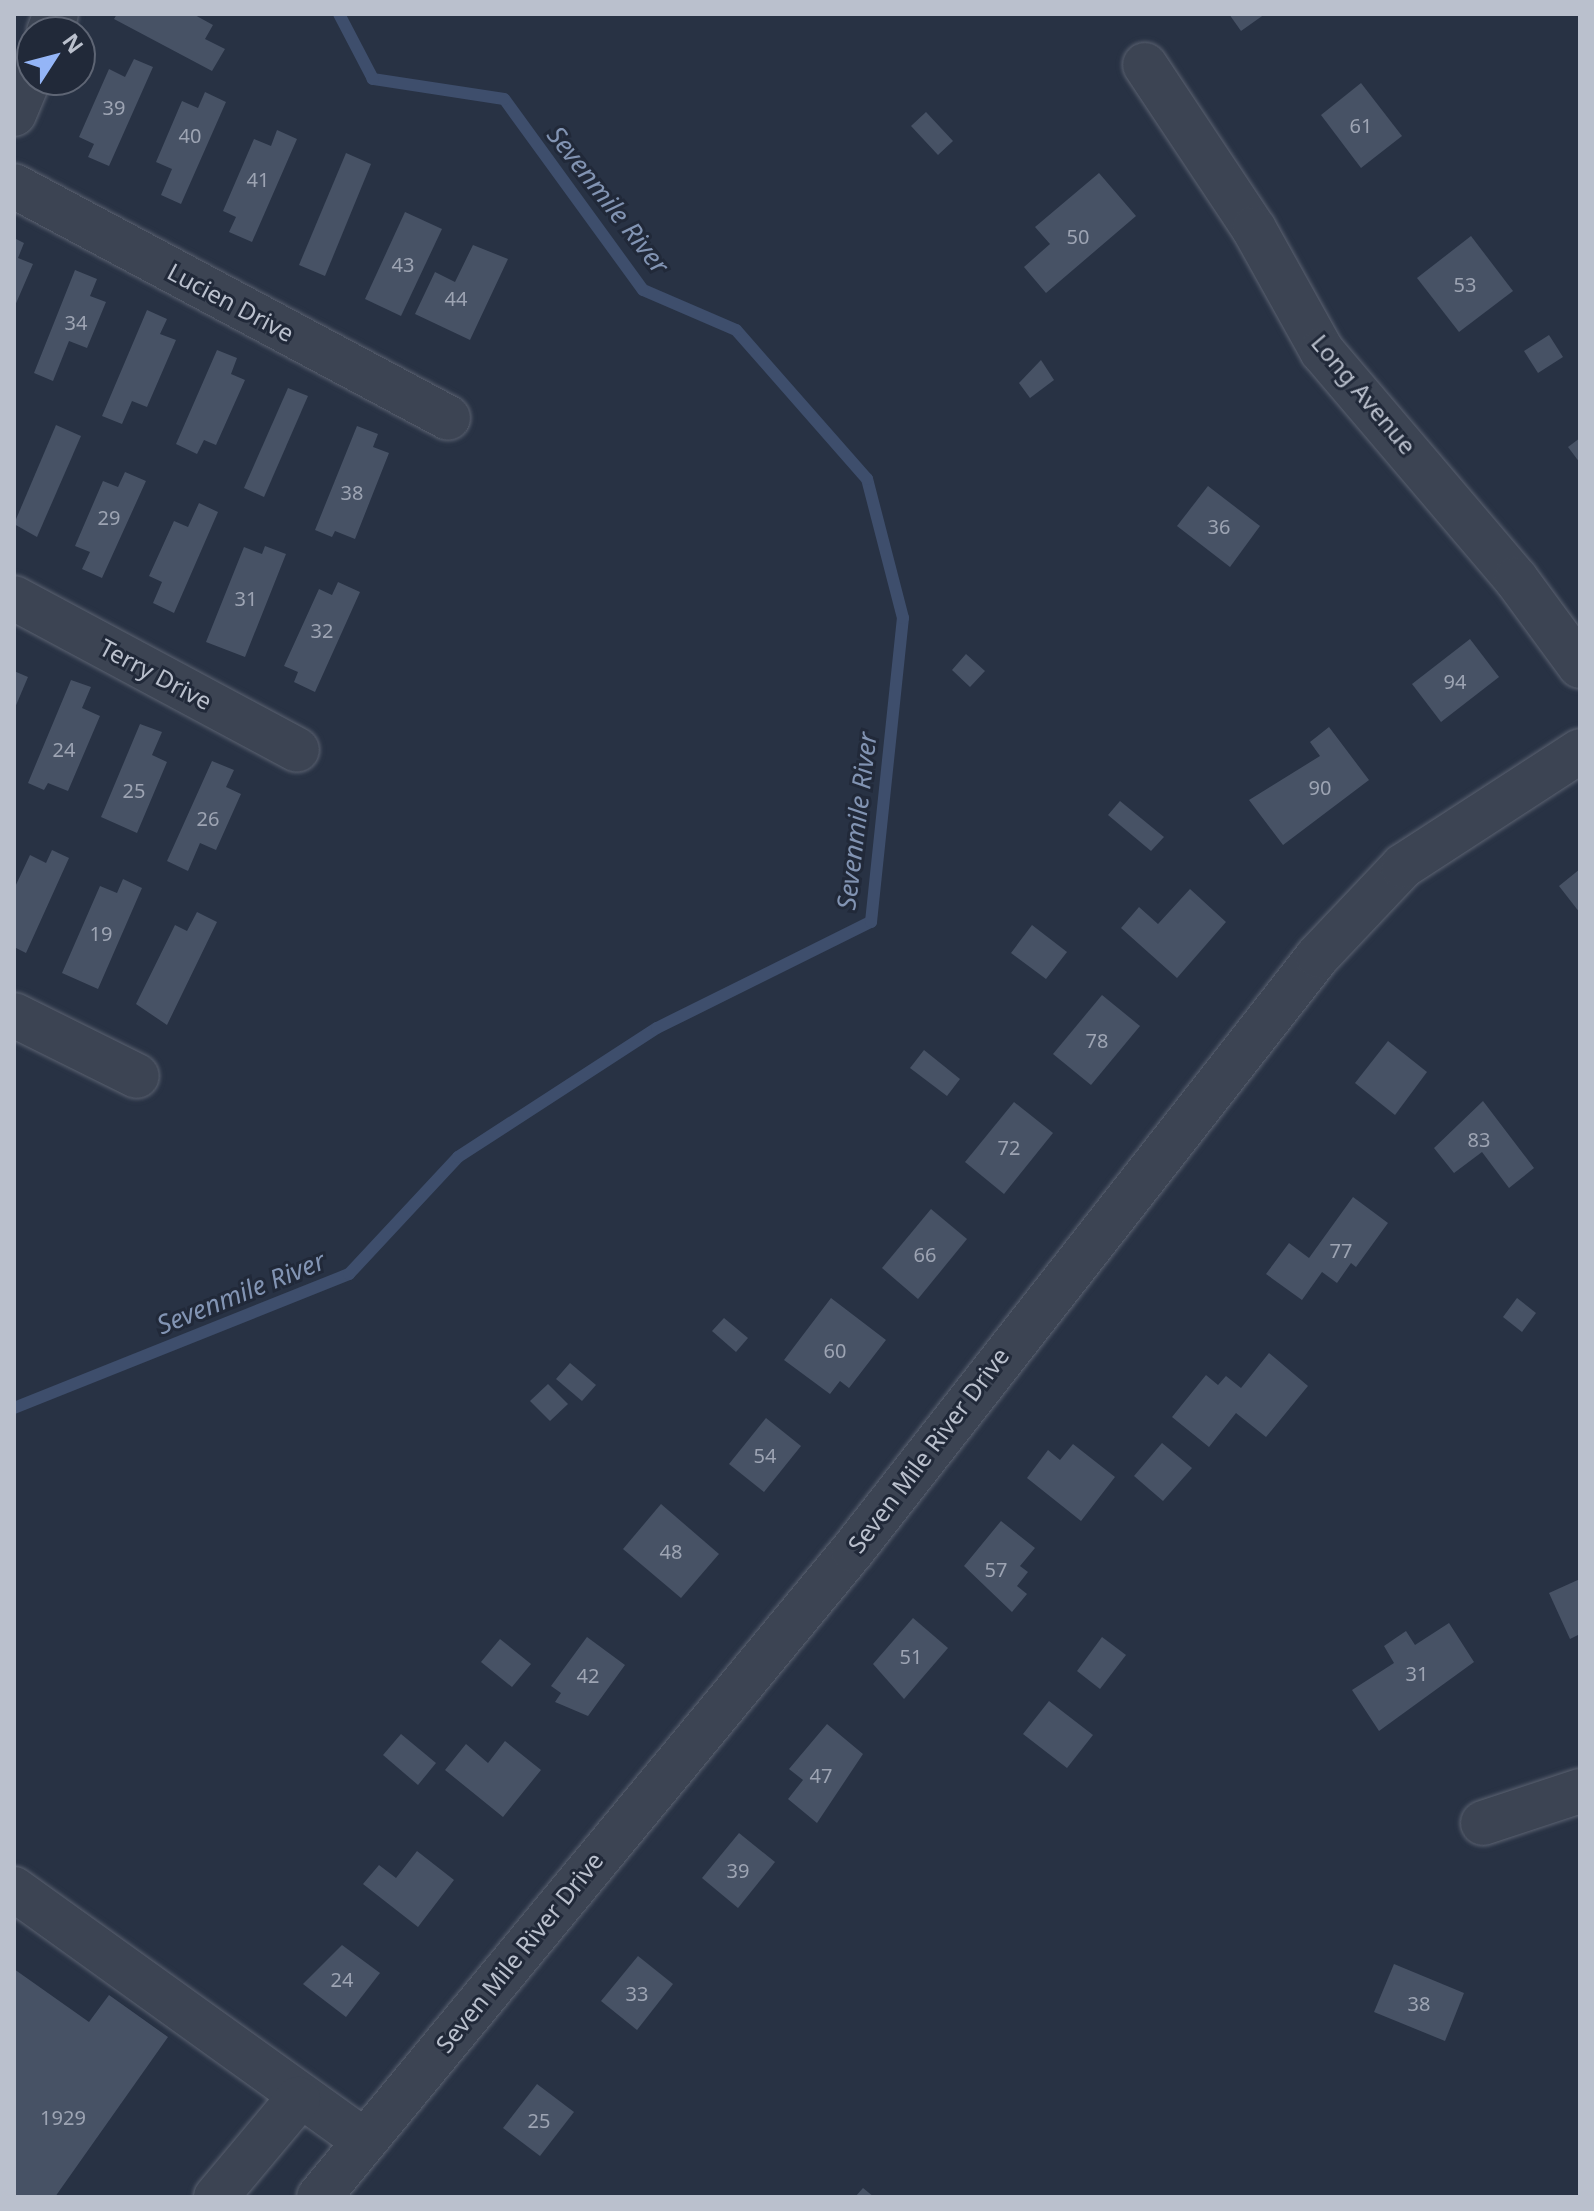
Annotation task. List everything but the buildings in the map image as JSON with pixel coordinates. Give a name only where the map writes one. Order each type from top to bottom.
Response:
[{"type":"street","name":"Long Avenue","points":[[1145,65],[1254,229],[1322,351],[1506,566],[1580,666]]},
{"type":"street","name":"Lucien Drive","points":[[14,186],[448,418]]},
{"type":"street","name":"Terry Drive","points":[[14,598],[297,750]]},
{"type":"street","name":"Seven Mile River Drive","points":[[319,2197],[853,1550],[1318,956],[1403,866],[1580,751]]},
{"type":"street","points":[[14,1015],[137,1076]]},
{"type":"street","points":[[1483,1823],[1580,1791]]},
{"type":"street","points":[[14,1889],[298,2099],[365,2141]]},
{"type":"street","points":[[216,2197],[298,2099]]},
{"type":"waterway","name":"Sevenmile River","points":[[14,1408],[349,1274],[458,1157],[657,1028],[871,922],[903,618],[867,479],[736,330],[643,290],[504,99],[373,79],[339,14]]}]
